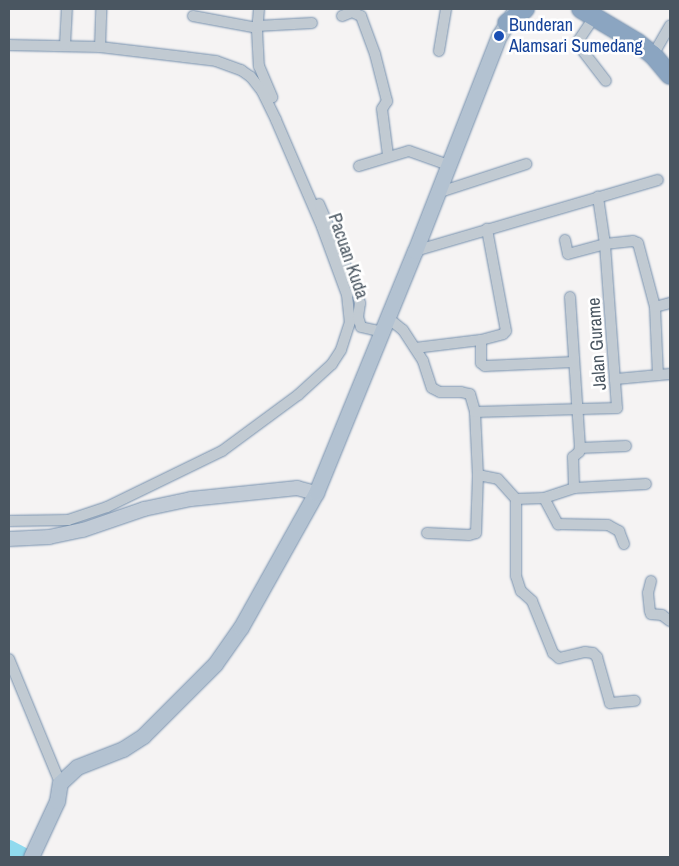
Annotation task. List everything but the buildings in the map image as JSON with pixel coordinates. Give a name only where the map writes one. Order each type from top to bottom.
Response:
[{"type":"highway","points":[[502,18],[525,9]]},
{"type":"highway","points":[[588,12],[653,55],[670,75]]},
{"type":"main road","points":[[31,857],[57,801],[60,783],[77,768],[123,749],[143,736],[215,664],[241,627],[316,493],[416,251],[502,18],[518,9]]},
{"type":"street","points":[[65,45],[67,9]]},
{"type":"street","points":[[100,47],[101,9]]},
{"type":"street","points":[[259,9],[257,27],[259,69],[356,290],[360,305],[358,322],[363,329],[385,325],[403,330],[423,361],[432,388],[440,392],[470,394],[474,412],[478,475],[476,533],[469,536],[427,533]]},
{"type":"street","points":[[439,52],[446,9]]},
{"type":"street","points":[[342,16],[356,12],[361,16],[375,54],[387,101],[382,109],[388,155]]},
{"type":"street","points":[[588,12],[579,40],[579,46],[606,81]]},
{"type":"street","points":[[193,16],[257,27],[312,23]]},
{"type":"street","points":[[653,55],[670,26]]},
{"type":"street","name":"Pacuan Kuda","points":[[9,45],[100,47],[216,61],[241,70],[251,77],[262,90],[322,227],[347,295],[350,322],[341,350],[332,364],[298,395],[222,451],[107,506],[68,520],[9,521]]},
{"type":"street","points":[[359,166],[388,155],[409,151],[448,165]]},
{"type":"street","points":[[437,193],[526,164]]},
{"type":"street","points":[[416,251],[658,180]]},
{"type":"street","name":"Jalan Gurame","points":[[474,412],[617,408],[605,244],[598,197]]},
{"type":"street","points":[[415,348],[481,340],[503,334],[506,331],[487,229]]},
{"type":"street","points":[[565,240],[568,254],[605,244],[633,241],[638,243],[655,306],[658,375]]},
{"type":"street","points":[[570,297],[580,448],[579,452],[573,457],[574,488]]},
{"type":"street","points":[[655,306],[670,304]]},
{"type":"street","points":[[481,340],[481,363],[485,366],[574,362]]},
{"type":"street","points":[[616,379],[670,374]]},
{"type":"street","points":[[580,448],[626,446]]},
{"type":"street","points":[[478,475],[498,479],[516,499],[516,576],[521,591],[532,601],[553,653],[559,658],[585,652],[593,653],[597,657],[608,700],[613,703],[635,701]]},
{"type":"street","points":[[516,499],[544,498],[574,488],[646,484]]},
{"type":"street","points":[[9,539],[49,537],[83,530],[144,510],[191,500],[297,488],[316,493]]},
{"type":"street","points":[[544,498],[558,524],[608,525],[619,531],[624,544]]},
{"type":"street","points":[[651,581],[648,593],[651,614],[662,615],[670,620]]},
{"type":"street","points":[[9,659],[60,783]]},
{"type":"waterway","points":[[9,847],[28,857]]},
{"type":"place","name":"Bunderan Alamsari Sumedang","points":[[499,36]]}]
